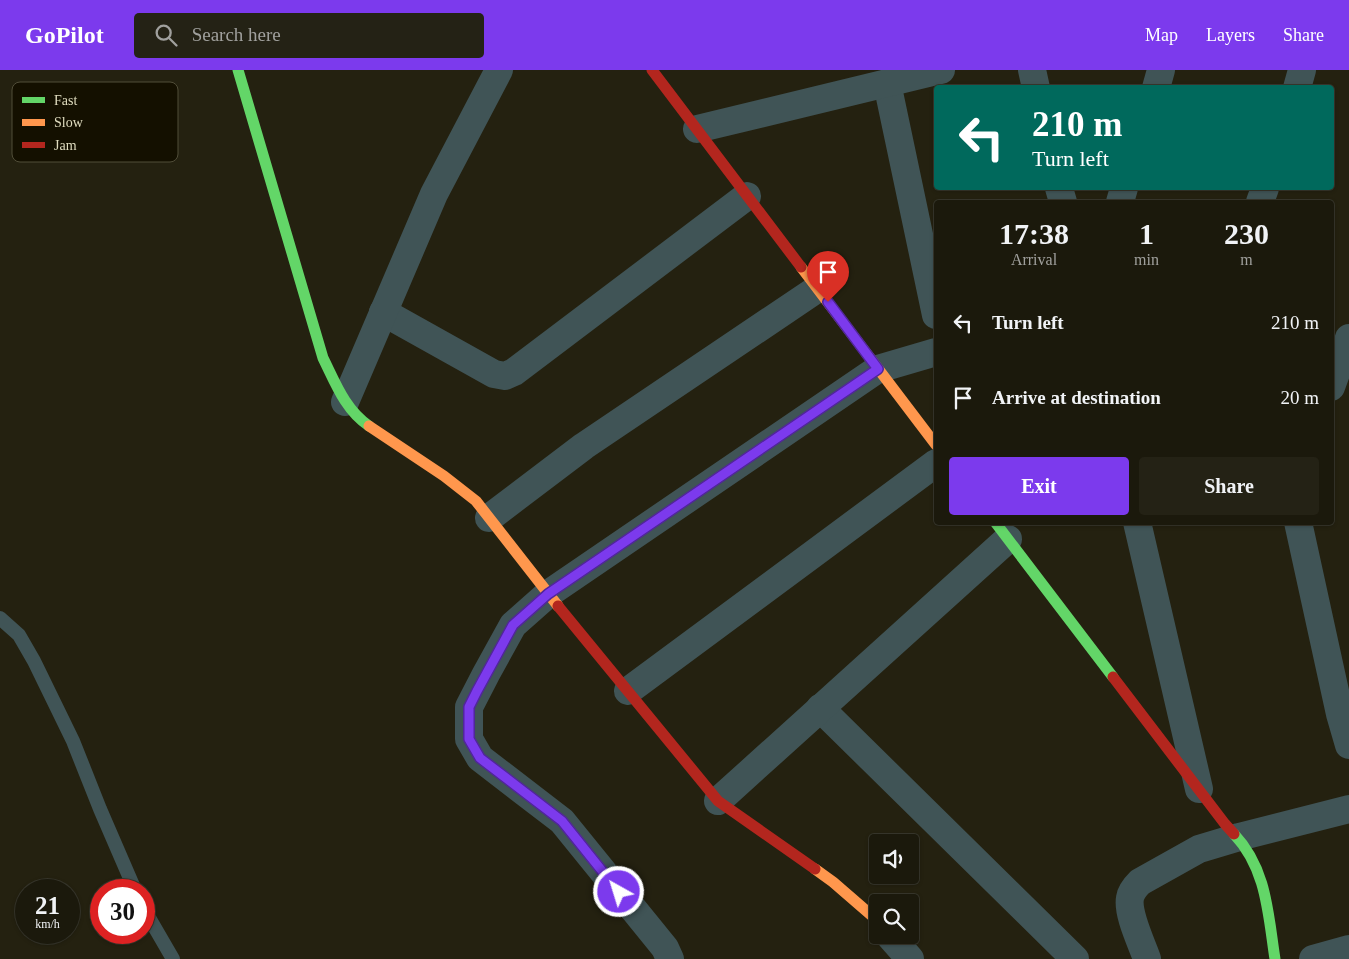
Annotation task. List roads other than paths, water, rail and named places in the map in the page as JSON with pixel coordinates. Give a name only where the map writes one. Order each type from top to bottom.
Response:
[{"type":"street","points":[[238,70],[323,358],[345,402],[362,422],[444,476],[476,501],[548,594],[718,801],[833,882],[869,913]]},
{"type":"street","points":[[345,402],[434,194],[499,70]]},
{"type":"street","points":[[652,70],[934,443]]},
{"type":"street","points":[[697,129],[941,70]]},
{"type":"street","points":[[1032,70],[1035,85]]},
{"type":"street","points":[[1157,85],[1161,70]]},
{"type":"street","points":[[1298,85],[1302,70]]},
{"type":"street","points":[[887,83],[934,306]]},
{"type":"street","points":[[383,312],[494,374],[505,376],[514,372],[747,196]]},
{"type":"street","points":[[489,518],[584,446],[818,289]]},
{"type":"street","points":[[1334,379],[1349,338]]},
{"type":"street","points":[[670,959],[664,948],[562,821],[480,758],[469,739],[469,707],[513,625],[548,594],[878,369],[934,353]]},
{"type":"street","points":[[628,691],[934,464]]},
{"type":"street","points":[[1138,525],[1199,789]]},
{"type":"street","points":[[1299,525],[1345,703],[1349,745]]},
{"type":"street","points":[[718,801],[820,708],[1002,531],[1226,824],[1239,837],[1256,864],[1275,959]]},
{"type":"street","points":[[820,708],[1075,959]]},
{"type":"street","points":[[1147,959],[1131,914],[1130,899],[1134,889],[1140,882],[1199,850],[1239,837],[1349,809]]},
{"type":"street","points":[[898,944],[910,959]]},
{"type":"street","points":[[1313,959],[1349,949]]},
{"type":"lane","points":[[0,618],[19,635],[34,661],[73,741],[130,879]]},
{"type":"lane","points":[[155,929],[173,959]]}]
